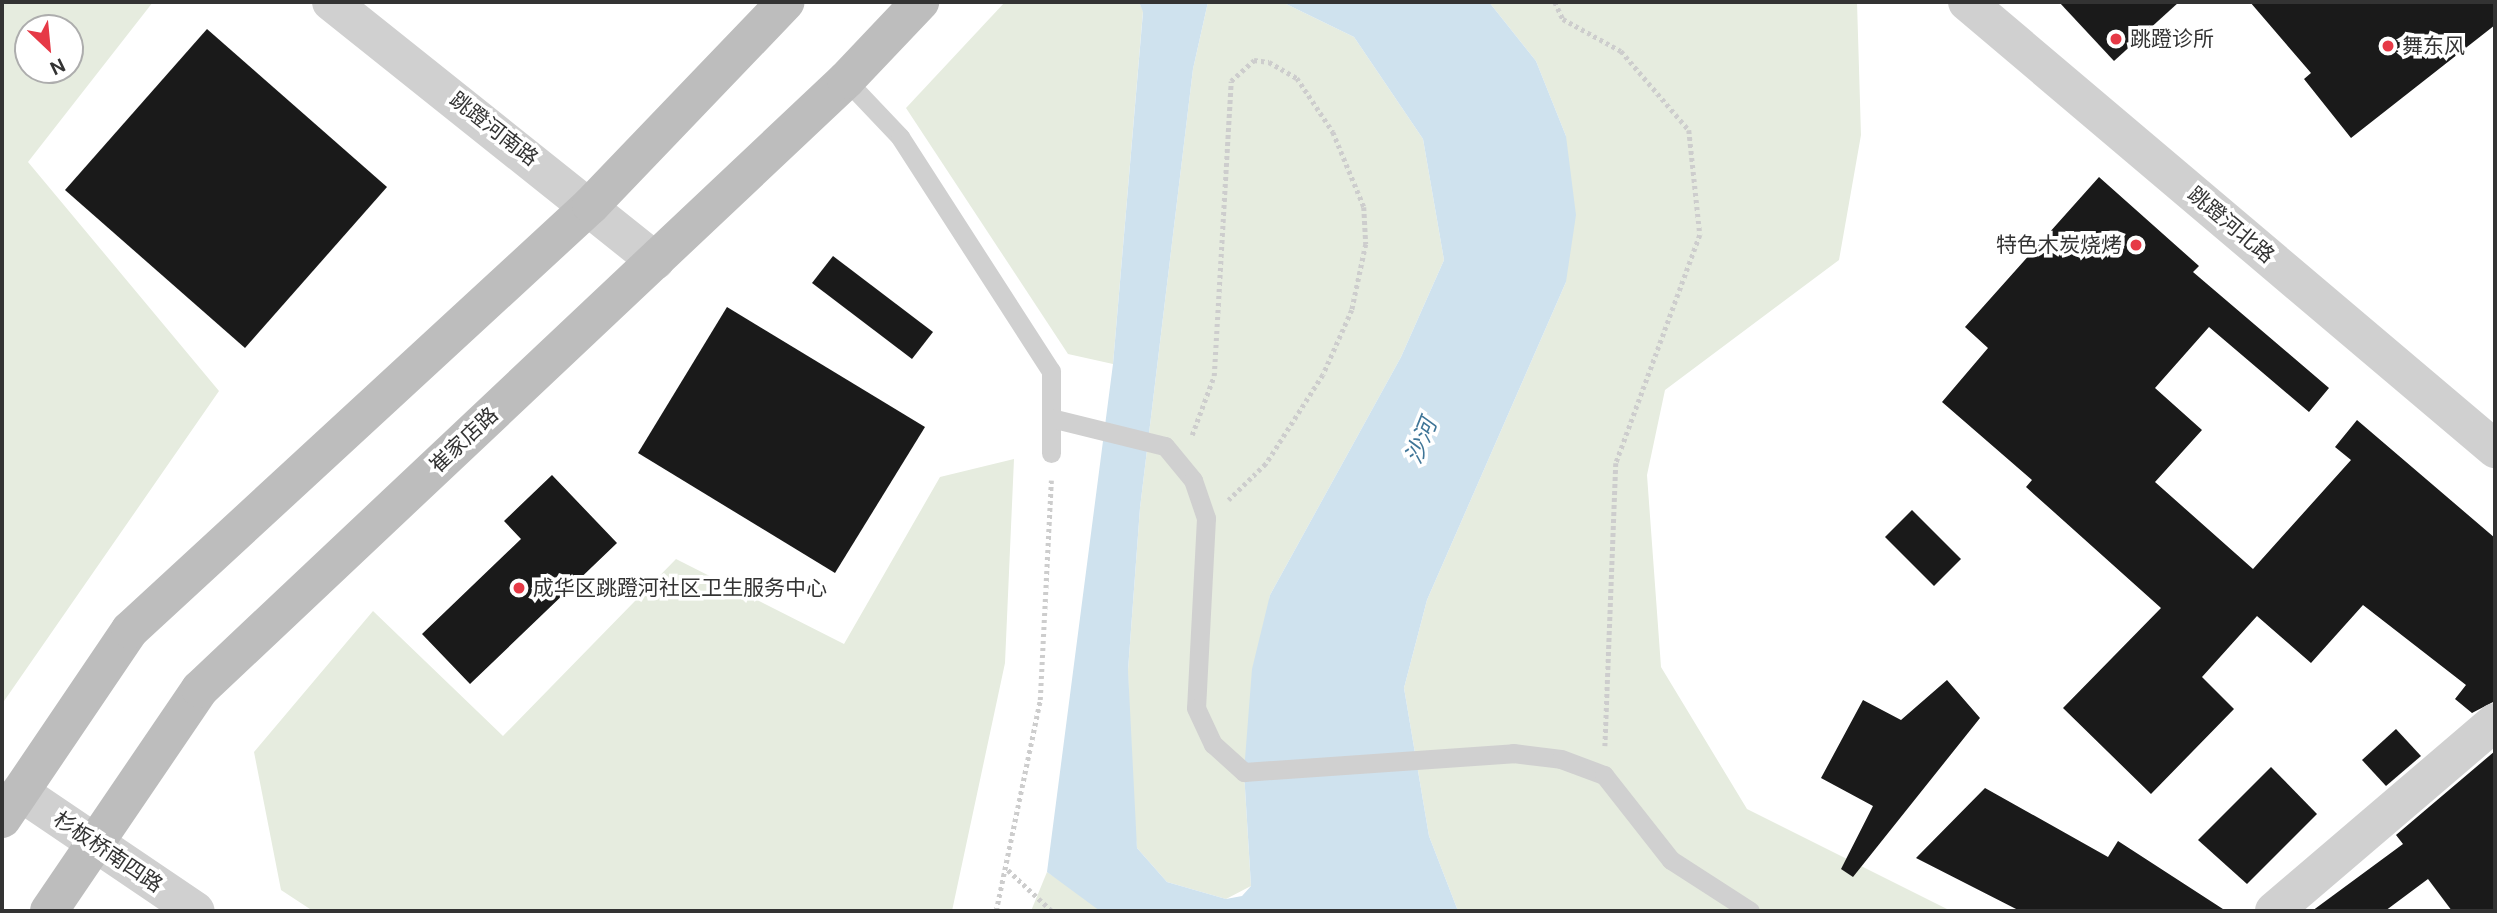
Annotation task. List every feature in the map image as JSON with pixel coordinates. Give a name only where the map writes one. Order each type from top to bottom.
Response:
[{"type":"main road","points":[[11,805],[130,630],[592,205],[786,2]]},
{"type":"main road","name":"崔家店路","points":[[49,911],[200,689],[846,80],[914,7]]},
{"type":"street","name":"跳蹬河南路","points":[[331,2],[592,205],[655,261]]},
{"type":"street","name":"跳蹬河北路","points":[[1967,2],[2495,449]]},
{"type":"street","points":[[2274,911],[2495,722]]},
{"type":"street","name":"杉板桥南四路","points":[[11,805],[96,843],[196,911]]},
{"type":"lane","points":[[846,80],[900,137],[1051,371],[1051,453]]},
{"type":"lane","points":[[1051,418],[1165,446],[1178,463],[1206,518],[1196,708],[1213,744],[1244,772],[1417,764],[1513,754],[1561,759],[1604,775],[1671,860],[1750,911]]},
{"type":"path","points":[[1555,2],[1563,19],[1621,51],[1689,130],[1700,235],[1616,463],[1604,775]]},
{"type":"path","points":[[1178,463],[1214,376],[1231,80],[1239,67],[1269,62],[1297,78],[1333,132],[1364,207],[1366,244],[1352,310],[1323,375],[1266,464],[1206,518]]},
{"type":"path","points":[[996,911],[1008,870],[1040,700],[1050,592],[1051,453]]},
{"type":"path","points":[[1008,870],[1052,911]]},
{"type":"shaded area","points":[[2,2],[153,2],[28,162],[219,391],[2,704]]},
{"type":"shaded area","points":[[1005,2],[1139,2],[1143,11],[1113,364],[1068,354],[906,108]]},
{"type":"shaded area","points":[[1208,2],[1282,2],[1354,37],[1423,139],[1444,260],[1401,357],[1270,595],[1244,772],[1251,886],[1226,899],[1167,882],[1137,848],[1130,788],[1128,670],[1140,508],[1193,69]]},
{"type":"shaded area","points":[[1489,2],[1857,2],[1861,135],[1839,260],[1665,390],[1647,475],[1661,667],[1747,809],[1951,911],[1458,911],[1429,836],[1404,688],[1427,600],[1566,282],[1566,136],[1536,61]]},
{"type":"shaded area","points":[[1014,459],[1005,663],[952,911],[313,911],[281,890],[254,752],[373,611],[503,736],[676,559],[844,644],[940,477]]},
{"type":"shaded area","points":[[1047,872],[1089,900],[1100,911],[1031,911]]},
{"type":"water","name":"沙河","points":[[1139,2],[1208,2],[1193,69],[1140,508],[1128,670],[1137,848],[1167,882],[1226,899],[1242,896],[1251,886],[1244,772],[1252,669],[1270,595],[1401,357],[1444,260],[1423,139],[1354,37],[1282,2],[1489,2],[1536,61],[1566,136],[1576,215],[1566,282],[1427,600],[1404,688],[1429,836],[1458,911],[1100,911],[1047,872],[1113,364],[1143,12]]},
{"type":"building","name":"跳蹬诊所","points":[[2059,2],[2179,2],[2114,61]]},
{"type":"building","points":[[2250,2],[2495,2],[2495,25],[2351,138],[2304,79],[2311,73]]},
{"type":"building","points":[[207,29],[387,187],[245,348],[65,190]]},
{"type":"building","points":[[2099,177],[2199,266],[2193,272],[2329,388],[2309,412],[2209,327],[2155,388],[2202,430],[2155,482],[2253,569],[2351,460],[2335,447],[2357,420],[2495,538],[2495,701],[2472,713],[2455,699],[2466,685],[2363,605],[2311,663],[2257,616],[2202,677],[2234,709],[2151,794],[2063,708],[2161,608],[2026,487],[2032,480],[1942,402],[1988,348],[1965,327]]},
{"type":"building","points":[[833,256],[933,332],[912,359],[812,283]]},
{"type":"building","points":[[727,307],[925,427],[835,573],[638,453]]},
{"type":"building","name":"成华区跳蹬河社区卫生服务中心","points":[[552,475],[617,543],[470,684],[422,634],[521,539],[504,521]]},
{"type":"building","points":[[1912,510],[1961,559],[1934,586],[1885,537]]},
{"type":"building","points":[[1947,680],[1980,718],[1853,877],[1841,869],[1873,806],[1821,778],[1863,700],[1901,720]]},
{"type":"building","points":[[2396,729],[2421,756],[2386,786],[2362,760]]},
{"type":"building","points":[[2495,751],[2495,911],[2452,911],[2428,879],[2385,911],[2312,911],[2403,844],[2396,835]]},
{"type":"building","points":[[2271,767],[2317,814],[2247,884],[2198,840]]},
{"type":"building","points":[[1985,788],[2108,857],[2118,841],[2226,911],[2020,911],[1916,858]]},
{"type":"place","name":"跳蹬诊所","points":[[2116,39]]},
{"type":"place","name":"舞东风","points":[[2388,46]]},
{"type":"place","name":"特色木炭烧烤","points":[[2136,245]]},
{"type":"place","name":"成华区跳蹬河社区卫生服务中心","points":[[519,588]]}]
